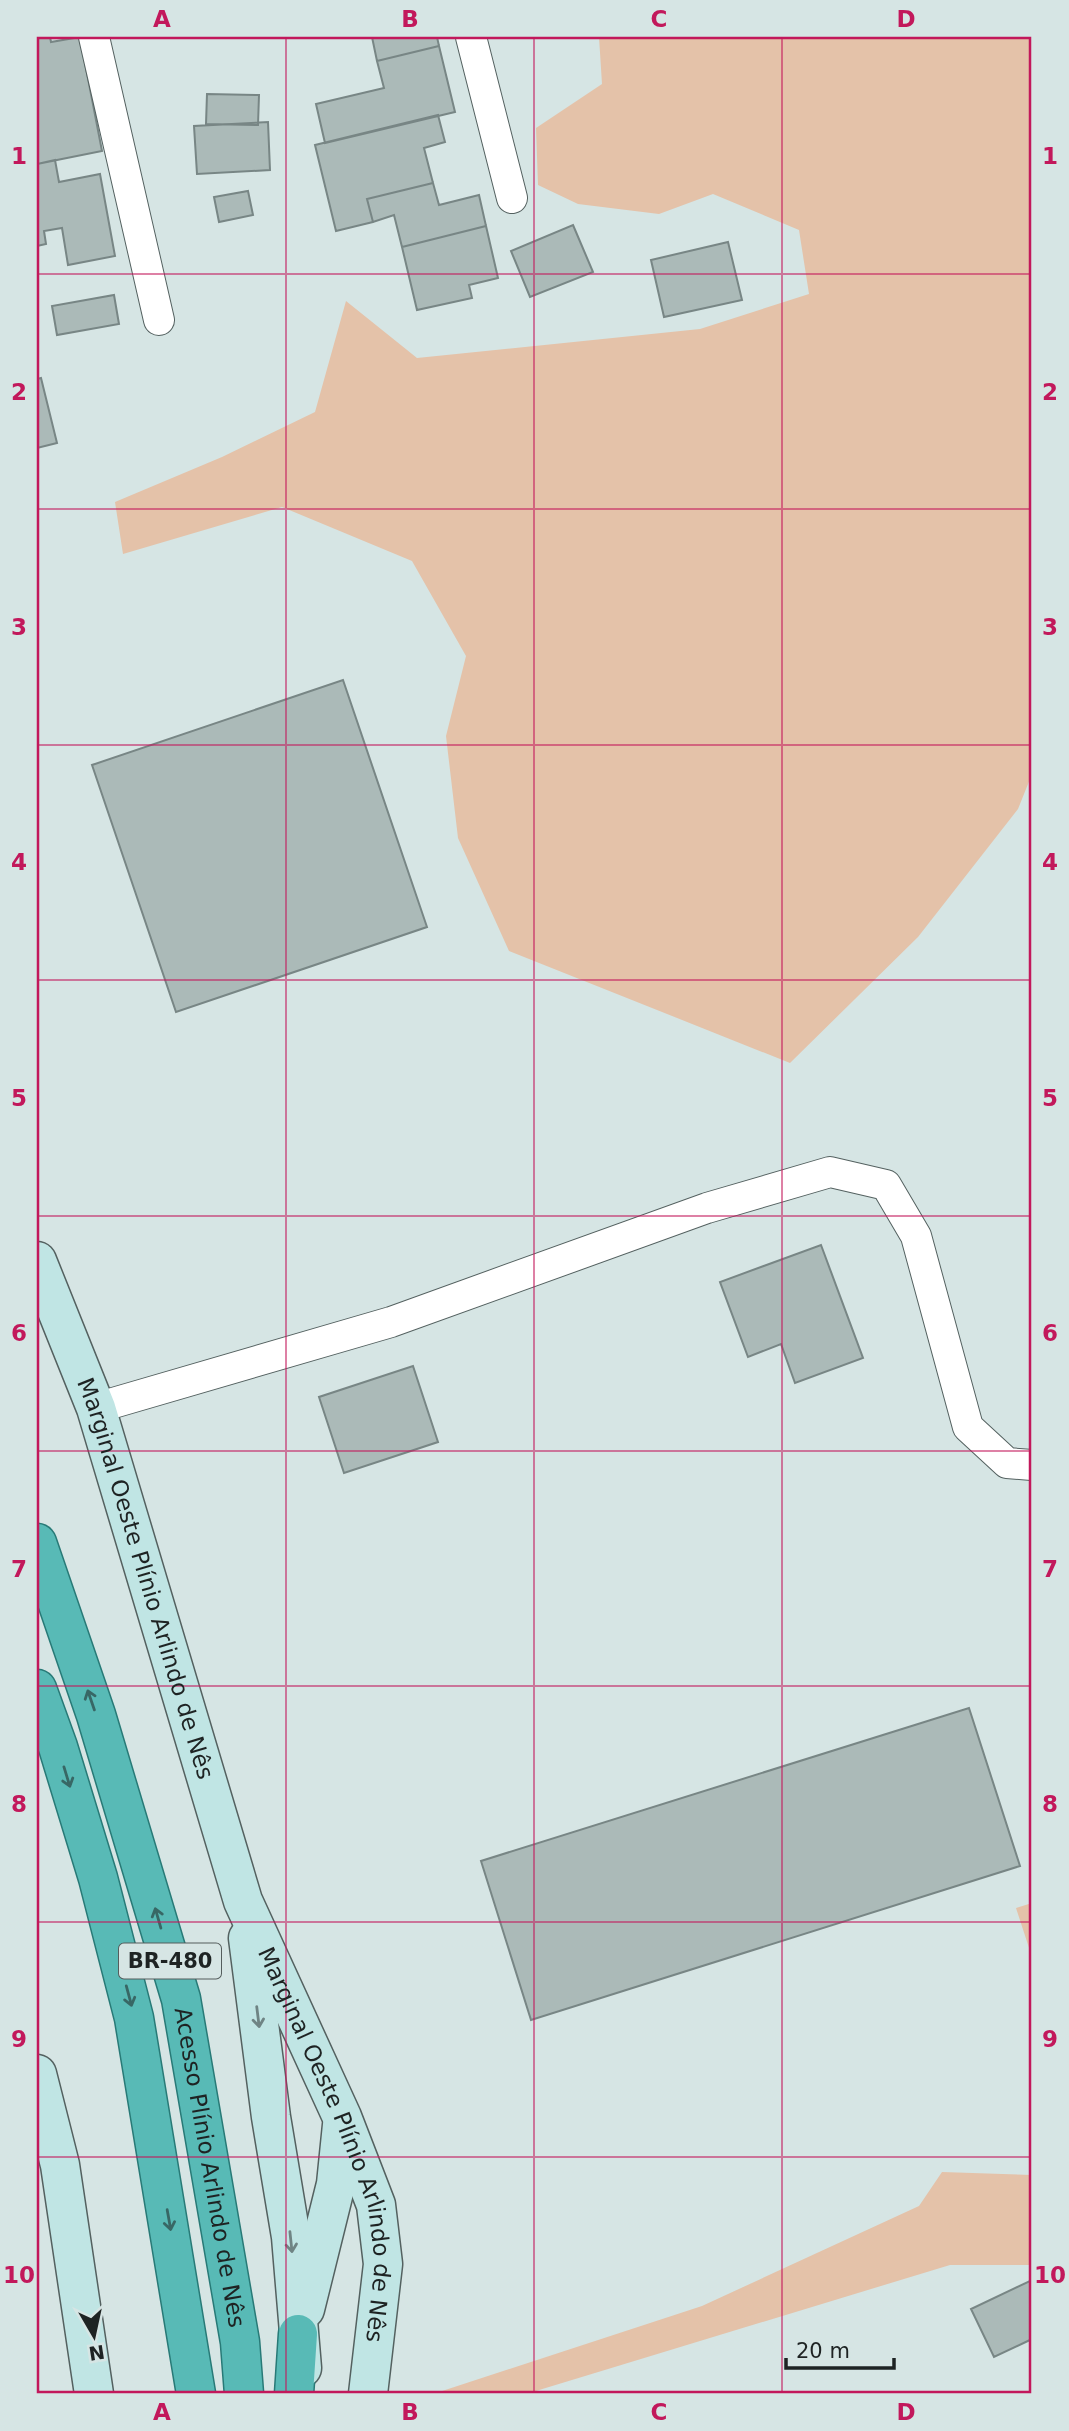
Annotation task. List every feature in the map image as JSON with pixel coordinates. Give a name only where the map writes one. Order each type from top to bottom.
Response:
[{"type":"highway","name":"Acesso Plínio Arlindo de Nês","points":[[37,1543],[96,1715],[181,1998],[240,2342],[244,2394]]},
{"type":"highway","name":"BR-480","points":[[37,1689],[58,1747],[94,1865],[134,2018],[196,2394]]},
{"type":"highway","points":[[294,2394],[298,2334]]},
{"type":"main road","name":"Marginal Oeste Plínio Arlindo de Nês","points":[[37,1261],[96,1408],[243,1901],[342,2117],[376,2205],[383,2264],[368,2394]]},
{"type":"main road","name":"Marginal Oeste Plínio Arlindo de Nês","points":[[243,1901],[271,2117],[290,2237],[306,2394]]},
{"type":"main road","points":[[37,2074],[60,2165],[94,2394]]},
{"type":"main road","points":[[298,2334],[324,2242],[335,2184],[342,2117]]},
{"type":"street","points":[[94,37],[159,320]]},
{"type":"street","points":[[471,37],[512,198]]},
{"type":"street","points":[[96,1408],[391,1322],[707,1208],[830,1172],[886,1185],[916,1236],[968,1427],[1007,1463],[1032,1465]]},
{"type":"shaded area","points":[[599,37],[1032,37],[1032,774],[1018,809],[918,937],[790,1063],[509,951],[458,838],[446,736],[466,656],[412,561],[282,507],[123,554],[115,502],[222,457],[315,412],[346,301],[417,358],[700,329],[809,294],[799,230],[713,194],[659,214],[578,204],[538,185],[536,128],[602,84]]},
{"type":"shaded area","points":[[1032,1903],[1032,1957],[1016,1908]]},
{"type":"shaded area","points":[[942,2172],[1032,2175],[1032,2265],[950,2265],[526,2394],[433,2394],[702,2306],[919,2206]]},
{"type":"building","points":[[37,37],[50,37],[51,42],[80,37],[102,151],[37,164]]},
{"type":"building","points":[[372,37],[437,37],[439,46],[377,61]]},
{"type":"building","points":[[439,46],[455,112],[325,143],[316,104],[384,88],[377,61]]},
{"type":"building","points":[[207,94],[259,95],[258,125],[206,124]]},
{"type":"building","points":[[438,115],[445,142],[424,148],[433,183],[367,199],[373,222],[336,231],[315,145]]},
{"type":"building","points":[[268,122],[270,170],[197,174],[194,126]]},
{"type":"building","points":[[55,160],[59,182],[100,174],[115,256],[68,265],[62,228],[44,231],[46,244],[37,246],[37,164]]},
{"type":"building","points":[[433,183],[439,205],[479,195],[486,226],[402,247],[394,215],[373,222],[367,199]]},
{"type":"building","points":[[248,191],[253,215],[219,222],[214,197]]},
{"type":"building","points":[[573,225],[593,272],[530,297],[511,251]]},
{"type":"building","points":[[486,226],[498,278],[469,285],[472,298],[417,310],[402,247]]},
{"type":"building","points":[[728,242],[742,300],[664,317],[651,260]]},
{"type":"building","points":[[114,295],[119,324],[57,335],[52,306]]},
{"type":"building","points":[[41,378],[57,443],[37,448],[37,379]]},
{"type":"building","points":[[343,680],[427,927],[176,1012],[92,765]]},
{"type":"building","points":[[821,1245],[863,1358],[795,1383],[781,1344],[748,1357],[720,1282]]},
{"type":"building","points":[[413,1366],[438,1442],[344,1473],[319,1397]]},
{"type":"building","points":[[969,1708],[1020,1866],[531,2020],[481,1861]]},
{"type":"building","points":[[1032,2280],[1032,2339],[994,2357],[971,2309]]}]
